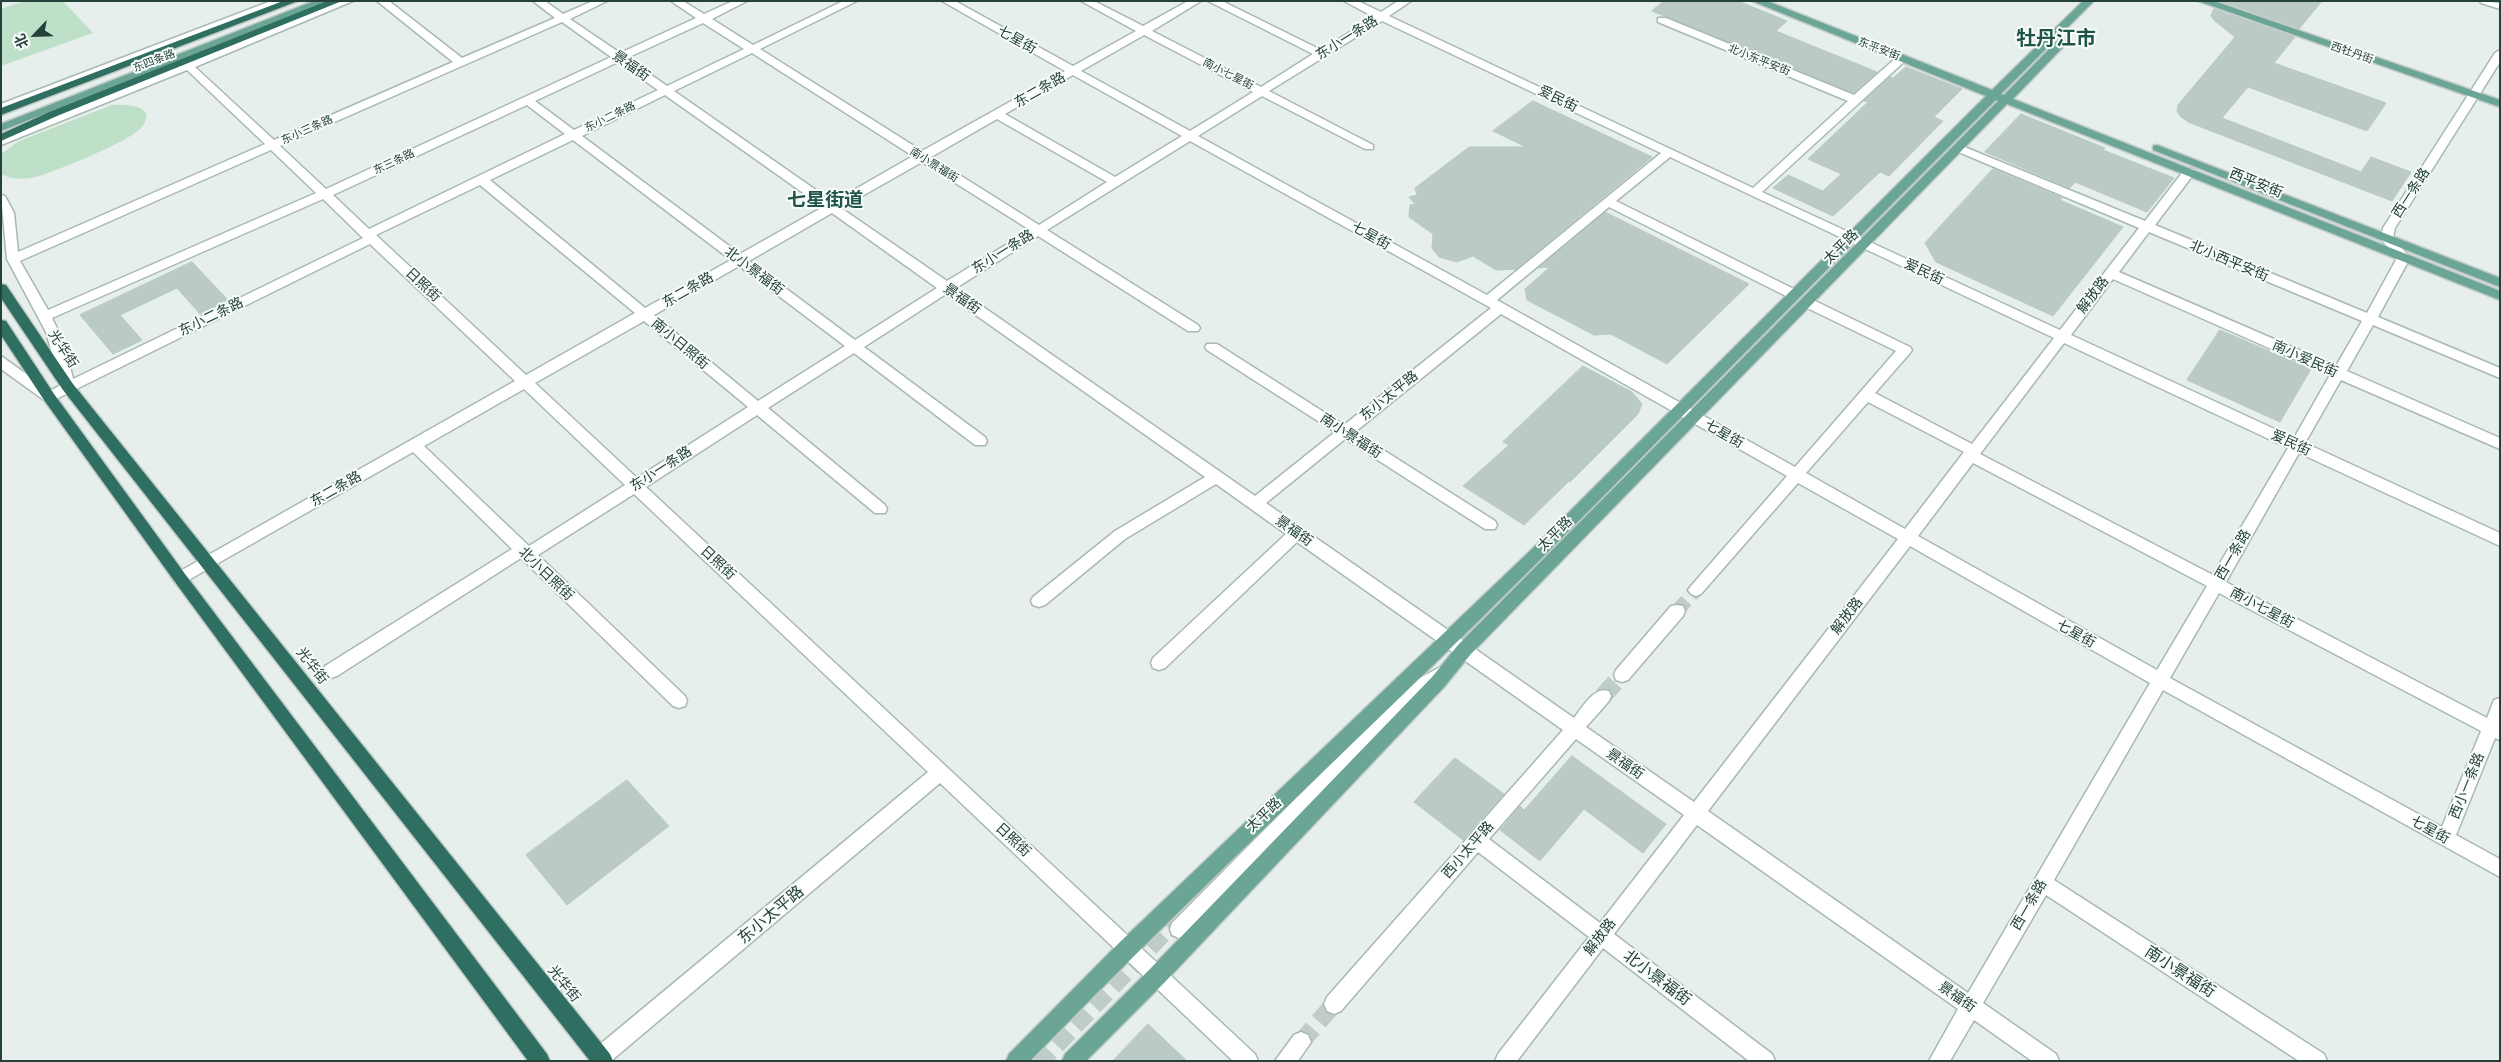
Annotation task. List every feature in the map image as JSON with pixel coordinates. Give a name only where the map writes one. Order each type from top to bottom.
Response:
[{"type":"highway","points":[[1,110],[293,1]]},
{"type":"highway","points":[[1,138],[53,114],[337,1]]},
{"type":"highway","points":[[1,120],[30,113]]},
{"type":"highway","points":[[1,129],[30,113]]},
{"type":"highway","name":"光华街","points":[[1,281],[4,291],[68,387],[601,1059]]},
{"type":"highway","points":[[4,330],[49,397],[180,578],[540,1061]]},
{"type":"main road","name":"东四条路","points":[[30,113],[307,1]]},
{"type":"main road","points":[[30,113],[324,1]]},
{"type":"main road","name":"东平安街","points":[[1757,1],[1902,58],[2003,94]]},
{"type":"main road","name":"东平安街","points":[[1782,1],[2003,94]]},
{"type":"main road","name":"太平路","points":[[1856,241],[1958,148],[2003,94],[2089,1]]},
{"type":"main road","name":"太平路","points":[[1016,1061],[1127,948],[1430,655],[1448,640],[1686,412],[2003,94],[2101,1]]},
{"type":"main road","name":"西牡丹街","points":[[2203,1],[2500,104]]},
{"type":"main road","name":"西平安街","points":[[2003,94],[2189,172],[2500,296]]},
{"type":"main road","name":"西平安街","points":[[2003,94],[2500,283]]},
{"type":"main road","name":"太平路","points":[[1072,1061],[1157,976],[1449,669],[1464,650],[1686,412]]},
{"type":"street","points":[[1,110],[281,1]]},
{"type":"street","points":[[1,142],[348,1]]},
{"type":"street","points":[[382,1],[461,63]]},
{"type":"street","name":"景福街","points":[[538,1],[2049,1061]]},
{"type":"street","name":"东小三条路","points":[[13,259],[602,1]]},
{"type":"street","name":"南小景福街","points":[[676,1],[1193,328]]},
{"type":"street","name":"东三条路","points":[[44,317],[325,194],[742,1]]},
{"type":"street","name":"东小二条路","points":[[49,397],[481,179],[852,1]]},
{"type":"street","name":"七星街","points":[[947,1],[1494,304],[1907,538],[2500,869]]},
{"type":"street","name":"南小七星街","points":[[1086,1],[1369,148]]},
{"type":"street","name":"东二条路","points":[[180,578],[1196,1]]},
{"type":"street","points":[[1213,1],[1321,54]]},
{"type":"street","name":"爱民街","points":[[1349,1],[1856,241],[2500,540]]},
{"type":"street","name":"东小一条路","points":[[331,671],[636,486],[1038,230],[1406,1]]},
{"type":"street","points":[[2485,1],[2500,6]]},
{"type":"street","name":"北小东平安街","points":[[1662,20],[1856,100]]},
{"type":"street","name":"西一条路","points":[[2387,239],[2389,228],[2500,53]]},
{"type":"street","points":[[1754,193],[1902,58]]},
{"type":"street","name":"日照街","points":[[187,65],[1248,1061]]},
{"type":"street","name":"北小景福街","points":[[528,100],[980,441]]},
{"type":"street","points":[[997,114],[1115,182]]},
{"type":"street","name":"北小西平安街","points":[[1958,148],[2500,373]]},
{"type":"street","name":"东小太平路","points":[[1255,504],[1345,432],[1494,304],[1608,202],[1669,152]]},
{"type":"street","name":"解放路","points":[[1505,1061],[2189,172]]},
{"type":"street","name":"南小日照街","points":[[481,179],[880,509]]},
{"type":"street","points":[[1,199],[8,208],[8,241],[13,259],[53,332],[60,351],[68,387]]},
{"type":"street","points":[[1608,202],[1905,350],[1696,590]]},
{"type":"street","points":[[2387,239],[2404,258]]},
{"type":"street","name":"西一条路","points":[[1939,1061],[2404,258]]},
{"type":"street","name":"南小爱民街","points":[[2110,274],[2500,444]]},
{"type":"street","name":"南小景福街","points":[[1212,347],[1490,525]]},
{"type":"street","points":[[1,361],[12,372],[49,397]]},
{"type":"street","name":"南小七星街","points":[[1867,395],[2216,584],[2495,731]]},
{"type":"street","name":"北小日照街","points":[[414,445],[679,701]]},
{"type":"street","points":[[1039,601],[1120,535],[1216,477]]},
{"type":"street","points":[[1159,663],[1296,533]]},
{"type":"street","points":[[1622,675],[1678,611]]},
{"type":"street","points":[[1430,655],[1412,684],[1176,926],[1417,688],[1449,669]]},
{"type":"street","name":"西小太平路","points":[[1334,1004],[1603,696]]},
{"type":"street","name":"西小一条路","points":[[2446,839],[2495,731],[2500,705]]},
{"type":"street","name":"东小太平路","points":[[601,1059],[941,772]]},
{"type":"street","name":"北小景福街","points":[[1477,840],[1765,1061]]},
{"type":"street","name":"南小景福街","points":[[2042,882],[2317,1061]]},
{"type":"street","points":[[1285,1061],[1301,1042]]},
{"type":"green space","points":[[24,1],[63,1],[93,33],[1,66],[1,9]]},
{"type":"green space","points":[[112,105],[133,106],[144,111],[147,115],[140,129],[122,141],[48,173],[25,179],[1,174],[1,154],[19,141]]},
{"type":"building","points":[[1664,1],[1738,1],[1787,21],[1776,31],[1877,72],[1854,93],[1652,11]]},
{"type":"building","points":[[2221,1],[2322,1],[2299,29]]},
{"type":"building","points":[[2214,9],[2295,37],[2274,63],[2386,103],[2367,131],[2248,87],[2222,118],[2361,172],[2371,157],[2411,172],[2392,201],[2188,122],[2180,116],[2177,111],[2178,105],[2235,37],[2211,16]]},
{"type":"building","points":[[1906,67],[1962,89],[1934,117],[1943,121],[1889,176],[1880,172],[1833,216],[1773,188],[1788,175],[1823,191],[1841,174],[1808,159],[1868,102],[1864,101],[1890,77],[1893,78]]},
{"type":"building","points":[[1533,101],[1652,157],[1516,269],[1496,270],[1473,256],[1457,262],[1439,257],[1432,248],[1433,234],[1409,217],[1410,205],[1415,204],[1409,197],[1417,195],[1415,188],[1469,147],[1526,147],[1493,131]]},
{"type":"building","points":[[2021,114],[2105,148],[2103,150],[2174,178],[2147,212],[2075,182],[2070,188],[1985,152]]},
{"type":"building","points":[[1993,169],[2062,198],[2060,200],[2123,227],[2053,316],[1936,262],[1925,243]]},
{"type":"building","points":[[1605,212],[1749,284],[1667,364],[1611,334],[1594,335],[1527,300],[1525,289],[1550,267],[1539,268]]},
{"type":"building","points":[[192,262],[228,300],[200,314],[177,288],[120,315],[142,340],[113,354],[80,315]]},
{"type":"building","points":[[2220,330],[2311,369],[2280,422],[2187,380]]},
{"type":"building","points":[[1583,366],[1632,392],[1642,404],[1638,414],[1524,525],[1463,486],[1509,445],[1503,442]]},
{"type":"building","points":[[1572,756],[1666,824],[1643,853],[1584,809],[1540,861],[1500,830],[1520,806],[1524,810]]},
{"type":"building","points":[[1455,758],[1504,794],[1463,840],[1414,802]]},
{"type":"building","points":[[627,780],[669,826],[567,905],[526,855]]},
{"type":"building","points":[[1148,1024],[1187,1061],[1113,1061]]},
{"type":"tunnel","points":[[1677,611],[1696,590]]},
{"type":"tunnel","points":[[1603,696],[1622,675]]},
{"type":"tunnel","points":[[1035,1061],[1049,1053],[1173,923]]},
{"type":"tunnel","points":[[1301,1042],[1334,1004]]},
{"type":"district","name":"牡丹江市","points":[[2056,39]]},
{"type":"district","name":"七星街道","points":[[825,200]]}]
